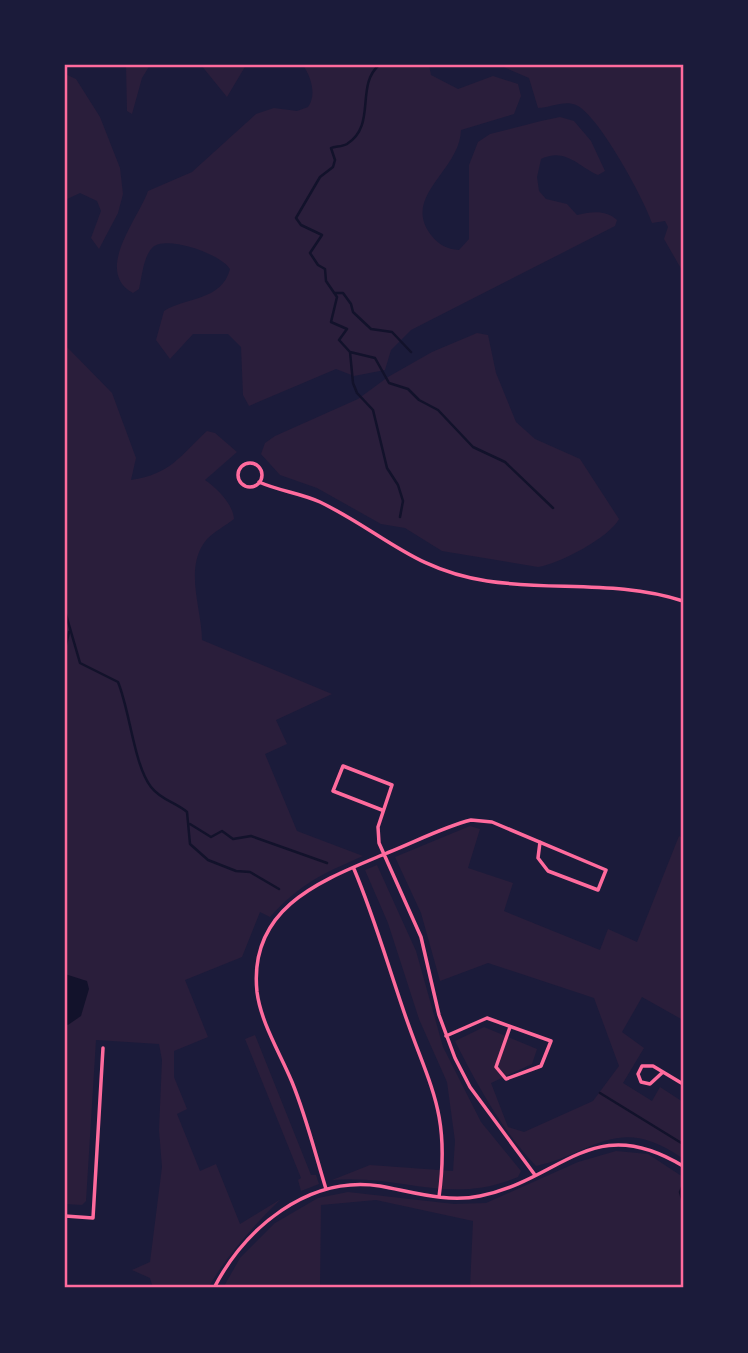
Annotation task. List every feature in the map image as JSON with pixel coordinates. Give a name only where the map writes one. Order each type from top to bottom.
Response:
[{"type":"street","points":[[259,482],[261,471],[257,465],[248,463],[241,466],[238,471],[240,482],[250,487],[259,482],[319,502],[411,557],[464,576],[510,583],[640,589],[683,601]]},
{"type":"street","points":[[382,810],[333,791],[343,766],[392,785],[382,810],[377,835],[421,937],[446,1035],[470,1087],[535,1175]]},
{"type":"street","points":[[326,1189],[299,1100],[261,1010],[257,976],[267,936],[291,902],[322,881],[471,820],[492,822],[540,842],[606,870],[598,890],[548,871],[538,858],[540,842]]},
{"type":"street","points":[[354,868],[378,925],[405,1016],[435,1091],[444,1144],[439,1197]]},
{"type":"street","points":[[446,1035],[487,1018],[551,1041],[541,1066],[506,1079],[496,1068],[510,1027]]},
{"type":"street","points":[[65,1216],[93,1217],[103,1048]]},
{"type":"street","points":[[663,1072],[650,1084],[641,1082],[638,1074],[647,1064],[663,1072],[683,1084]]},
{"type":"street","points":[[214,1288],[232,1259],[264,1225],[301,1199],[326,1189],[360,1184],[439,1197],[479,1196],[535,1175],[591,1148],[618,1143],[649,1148],[683,1166]]},
{"type":"shaded area","points":[[126,65],[150,65],[142,78],[132,114],[127,111]]},
{"type":"shaded area","points":[[201,65],[246,65],[227,97]]},
{"type":"shaded area","points":[[303,65],[429,65],[431,75],[458,89],[493,76],[518,84],[521,96],[514,114],[461,130],[452,158],[427,195],[423,208],[424,221],[431,235],[444,246],[459,250],[469,239],[469,165],[478,142],[490,134],[560,117],[574,121],[591,141],[605,171],[598,175],[564,156],[550,156],[541,159],[537,177],[539,191],[546,199],[567,204],[577,215],[593,212],[608,214],[617,220],[615,226],[411,330],[391,350],[385,370],[354,376],[336,369],[249,406],[243,395],[241,347],[228,334],[193,334],[170,359],[156,340],[164,311],[202,297],[219,287],[230,269],[225,263],[193,248],[159,244],[149,252],[139,289],[133,293],[122,283],[117,272],[118,258],[148,191],[192,172],[256,114],[274,108],[297,111],[308,107],[312,86]]},
{"type":"shaded area","points":[[499,65],[683,65],[683,272],[664,239],[668,227],[665,221],[652,223],[619,158],[596,124],[576,105],[538,108],[529,78]]},
{"type":"shaded area","points":[[65,74],[76,79],[100,117],[120,168],[123,194],[118,213],[99,249],[91,238],[101,211],[97,201],[80,193],[65,200]]},
{"type":"shaded area","points":[[477,333],[488,335],[496,373],[516,422],[535,439],[580,459],[619,519],[606,534],[583,549],[538,567],[442,551],[405,528],[381,524],[317,488],[280,475],[261,454],[265,443],[275,436],[358,399],[388,377],[432,352]]},
{"type":"shaded area","points":[[65,345],[112,393],[136,458],[131,480],[156,473],[174,463],[207,431],[215,433],[237,452],[205,480],[224,497],[234,519],[207,539],[196,562],[202,640],[332,694],[276,720],[287,744],[265,754],[297,831],[363,856],[313,880],[270,917],[260,912],[242,957],[185,980],[208,1037],[174,1051],[174,1077],[187,1109],[177,1114],[200,1171],[216,1164],[240,1224],[281,1199],[241,1241],[208,1288],[153,1288],[150,1278],[132,1270],[150,1262],[162,1167],[159,1130],[162,1060],[159,1044],[96,1040],[86,1201],[82,1205],[65,1204]]},
{"type":"shaded area","points":[[470,826],[480,829],[468,868],[513,883],[504,911],[600,950],[608,929],[637,942],[679,836],[683,838],[683,1020],[642,997],[622,1032],[644,1048],[623,1083],[652,1101],[660,1087],[683,1102],[682,1158],[660,1145],[640,1138],[623,1137],[607,1140],[536,1166],[491,1106],[455,1041],[484,1027],[537,1049],[532,1064],[491,1083],[508,1127],[524,1132],[593,1101],[619,1066],[594,998],[488,963],[440,981],[421,913],[395,857]]},
{"type":"shaded area","points":[[377,865],[416,951],[443,1047],[481,1122],[521,1171],[518,1177],[470,1189],[357,1179],[332,1180],[370,1165],[453,1171],[455,1141],[447,1082],[419,1019],[388,923],[365,870]]},
{"type":"shaded area","points":[[65,974],[87,981],[89,989],[81,1016],[68,1025],[65,1024]]},
{"type":"shaded area","points":[[255,1035],[311,1175],[316,1175],[319,1184],[301,1191],[298,1180],[301,1178],[245,1039]]},
{"type":"shaded area","points":[[616,1151],[648,1154],[683,1177],[683,1288],[470,1288],[473,1221],[376,1200],[321,1205],[320,1288],[223,1288],[240,1258],[275,1223],[318,1198],[348,1192],[454,1204],[486,1203],[578,1162]]},
{"type":"waterway","points":[[379,65],[368,84],[361,127],[347,144],[331,148],[335,160],[333,167],[320,177],[296,218],[301,225],[322,235],[310,253],[318,265],[325,269],[326,281],[337,297],[331,322],[347,329],[339,340],[350,352],[375,358],[389,383],[408,389],[419,400],[438,410],[473,447],[505,462],[553,508]]},
{"type":"waterway","points":[[334,293],[343,293],[353,312],[371,329],[392,332],[411,352]]},
{"type":"waterway","points":[[350,352],[353,383],[357,393],[373,410],[387,468],[398,485],[403,501],[400,517]]},
{"type":"waterway","points":[[65,611],[80,663],[118,682],[145,777],[159,795],[187,812],[190,844],[208,860],[236,871],[250,872],[279,889]]},
{"type":"waterway","points":[[65,649],[69,632]]},
{"type":"waterway","points":[[190,824],[211,837],[222,831],[233,839],[251,836],[327,863]]},
{"type":"waterway","points":[[65,898],[65,910]]},
{"type":"waterway","points":[[600,1093],[683,1144]]},
{"type":"waterway","points":[[683,1185],[680,1192],[683,1203]]}]
